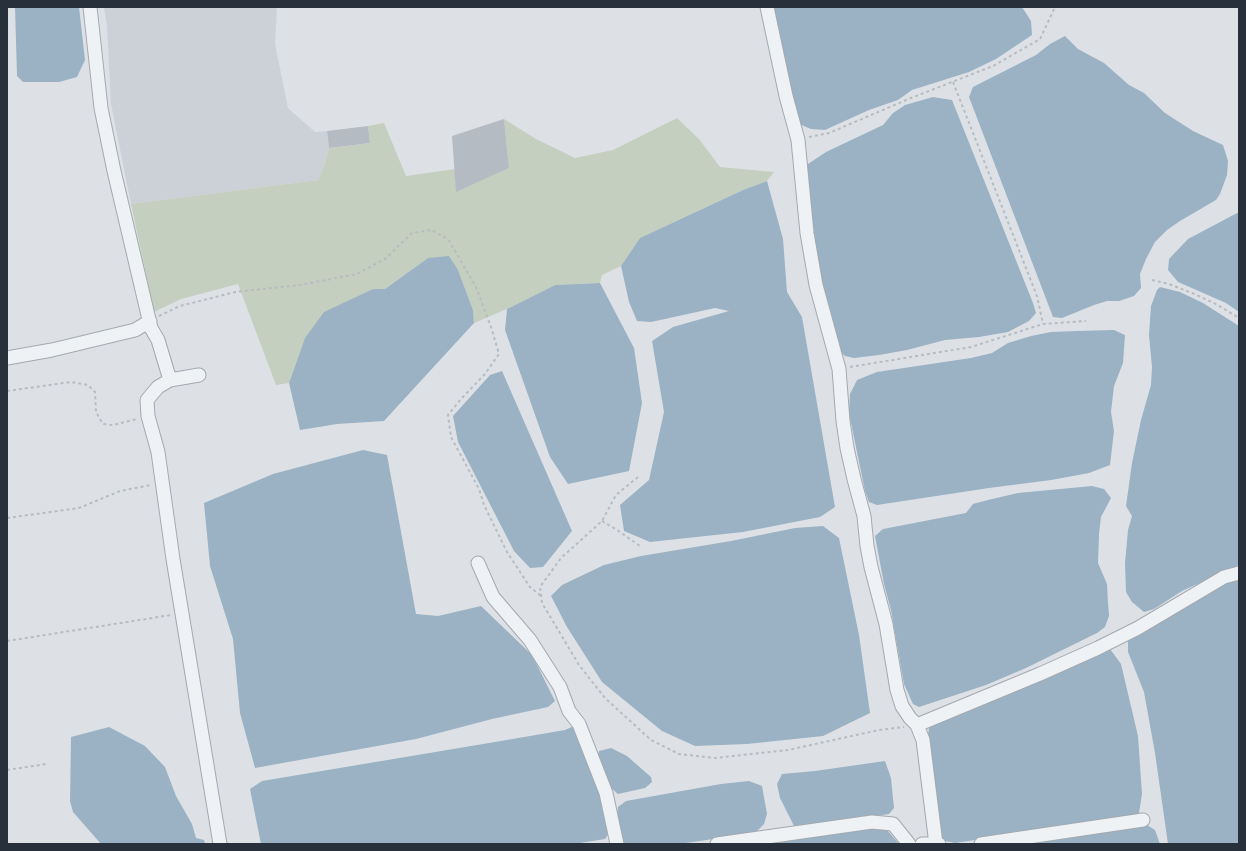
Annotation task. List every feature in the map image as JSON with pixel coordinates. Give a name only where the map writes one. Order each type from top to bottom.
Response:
[{"type":"lane","points":[[90,7],[101,108],[114,172],[151,328],[158,340],[170,380]]},
{"type":"lane","points":[[767,7],[786,96],[798,140],[807,233],[816,284],[839,369],[842,414],[847,448],[864,516],[867,546],[886,624],[896,690],[902,706],[917,725],[923,740],[937,844],[922,844]]},
{"type":"lane","points":[[7,358],[52,350],[135,330],[150,321]]},
{"type":"lane","points":[[199,375],[170,380],[158,387],[147,400],[148,416],[158,452],[173,559],[220,844]]},
{"type":"lane","points":[[478,563],[493,597],[530,640],[560,687],[568,711],[579,724],[606,793],[617,844]]},
{"type":"lane","points":[[917,725],[1040,674],[1111,641],[1138,628],[1224,577],[1239,573]]},
{"type":"lane","points":[[981,844],[1143,820]]},
{"type":"lane","points":[[717,844],[872,822],[893,824],[909,844]]},
{"type":"path","points":[[798,140],[829,133],[911,98],[993,66],[1040,38],[1055,7]]},
{"type":"path","points":[[953,82],[1037,296],[1043,324]]},
{"type":"path","points":[[150,321],[180,306],[235,292],[300,285],[357,274],[385,259],[412,233],[431,230],[448,239],[476,287],[499,354],[485,374],[448,415],[451,437],[479,489],[484,505],[507,552],[530,587],[541,596]]},
{"type":"path","points":[[1152,280],[1192,292],[1239,318]]},
{"type":"path","points":[[839,369],[971,347],[1043,324],[1086,321]]},
{"type":"path","points":[[7,391],[71,382],[88,385],[95,392],[96,412],[103,424],[113,424],[148,416]]},
{"type":"path","points":[[638,477],[616,495],[602,522],[561,558],[540,587],[542,603],[579,665],[606,698],[651,740],[679,754],[715,758],[788,750],[879,730],[917,725]]},
{"type":"path","points":[[7,518],[79,508],[120,491],[162,483]]},
{"type":"path","points":[[602,522],[617,530],[640,546]]},
{"type":"path","points":[[7,641],[182,613]]},
{"type":"path","points":[[7,770],[46,764]]},
{"type":"shaded area","points":[[104,7],[277,7],[275,44],[288,108],[315,132],[327,131],[329,148],[318,180],[131,204],[111,104],[107,26]]},
{"type":"green space","points":[[677,118],[699,139],[720,167],[774,172],[767,181],[743,190],[640,238],[621,266],[602,275],[600,283],[555,285],[507,309],[474,323],[473,310],[458,270],[428,258],[385,289],[373,289],[305,338],[289,383],[276,385],[238,284],[181,299],[154,312],[131,204],[318,180],[329,148],[370,143],[368,126],[384,123],[406,176],[455,169],[457,191],[509,168],[504,119],[536,139],[575,158],[613,150]]},
{"type":"water","points":[[15,7],[79,7],[85,60],[77,77],[59,82],[23,82],[17,76]]},
{"type":"water","points":[[772,7],[1022,7],[1031,21],[1032,35],[996,59],[969,72],[912,90],[898,100],[869,110],[825,130],[811,129],[799,124],[793,107],[782,45]]},
{"type":"water","points":[[1065,36],[1078,49],[1104,63],[1129,85],[1144,93],[1165,113],[1193,131],[1223,145],[1228,161],[1227,175],[1220,194],[1216,200],[1180,221],[1167,230],[1155,242],[1140,274],[1141,288],[1134,296],[1119,301],[1107,301],[1062,318],[1053,317],[969,97],[973,87],[1036,55],[1050,44]]},
{"type":"water","points":[[933,97],[952,100],[1036,313],[1029,321],[1008,332],[979,337],[945,340],[907,350],[879,355],[854,358],[845,356],[839,350],[830,325],[814,240],[806,184],[808,164],[826,152],[883,125],[893,113],[905,105]]},
{"type":"water","points":[[767,181],[783,239],[787,292],[802,317],[835,507],[820,517],[743,532],[650,542],[624,531],[620,505],[649,480],[664,412],[652,341],[673,327],[729,311],[715,308],[651,322],[637,321],[629,302],[621,266],[640,238],[743,190]]},
{"type":"water","points":[[1239,212],[1239,312],[1226,303],[1178,282],[1168,270],[1169,259],[1188,239]]},
{"type":"water","points":[[449,256],[458,270],[473,310],[474,323],[384,421],[337,424],[300,430],[289,383],[305,338],[324,312],[373,289],[385,289],[428,258]]},
{"type":"water","points":[[600,283],[634,348],[642,403],[629,471],[568,484],[550,457],[505,330],[507,309],[555,285]]},
{"type":"water","points":[[1160,287],[1180,292],[1203,303],[1239,326],[1239,565],[1182,591],[1154,609],[1144,612],[1132,602],[1126,592],[1125,563],[1128,530],[1132,516],[1126,506],[1132,463],[1141,420],[1151,385],[1152,367],[1149,335],[1151,306],[1157,290]]},
{"type":"water","points":[[1114,330],[1125,335],[1123,363],[1114,386],[1111,412],[1114,431],[1110,465],[1089,473],[1051,480],[877,505],[869,502],[865,491],[849,413],[850,394],[857,380],[877,372],[971,358],[992,353],[1008,343],[1051,332]]},
{"type":"water","points":[[502,371],[572,531],[543,567],[530,568],[514,551],[458,442],[453,416],[490,375]]},
{"type":"water","points":[[363,450],[387,455],[416,614],[438,616],[481,606],[532,655],[555,701],[548,707],[492,719],[416,739],[255,768],[240,713],[233,639],[210,566],[204,503],[273,474]]},
{"type":"water","points":[[1092,486],[1104,489],[1111,498],[1101,517],[1099,534],[1098,563],[1107,584],[1109,616],[1105,627],[1097,633],[1026,668],[986,685],[919,707],[913,704],[904,684],[891,610],[884,584],[875,536],[883,529],[966,513],[973,504],[1018,493]]},
{"type":"water","points":[[823,526],[839,538],[859,635],[870,713],[823,736],[747,744],[695,746],[662,731],[602,682],[567,627],[551,596],[562,585],[604,565],[641,556],[731,541],[795,528]]},
{"type":"water","points":[[1239,579],[1239,844],[1168,844],[1155,753],[1144,692],[1128,652],[1128,639],[1223,585]]},
{"type":"water","points":[[1110,649],[1121,664],[1138,736],[1142,794],[1139,813],[1122,818],[955,843],[941,840],[927,743],[929,728],[942,718]]},
{"type":"water","points":[[574,726],[602,798],[609,833],[605,839],[574,844],[261,844],[250,789],[262,781],[565,730]]},
{"type":"water","points":[[109,727],[145,746],[165,767],[176,796],[192,824],[196,838],[204,840],[205,844],[101,844],[73,812],[70,801],[71,737]]},
{"type":"water","points":[[611,748],[627,756],[651,777],[652,782],[645,788],[618,794],[611,788],[598,756],[599,751]]},
{"type":"water","points":[[885,761],[891,778],[894,808],[889,814],[808,826],[794,826],[780,798],[777,784],[782,774]]},
{"type":"water","points":[[749,781],[762,786],[767,814],[764,824],[755,833],[679,844],[623,844],[617,817],[618,807],[626,801],[721,784]]},
{"type":"water","points":[[1147,825],[1155,830],[1160,844],[1008,844]]},
{"type":"water","points":[[864,828],[887,830],[899,844],[755,844]]},
{"type":"building","points":[[504,119],[509,168],[456,192],[452,136]]},
{"type":"building","points":[[368,126],[370,143],[329,148],[327,131]]}]
